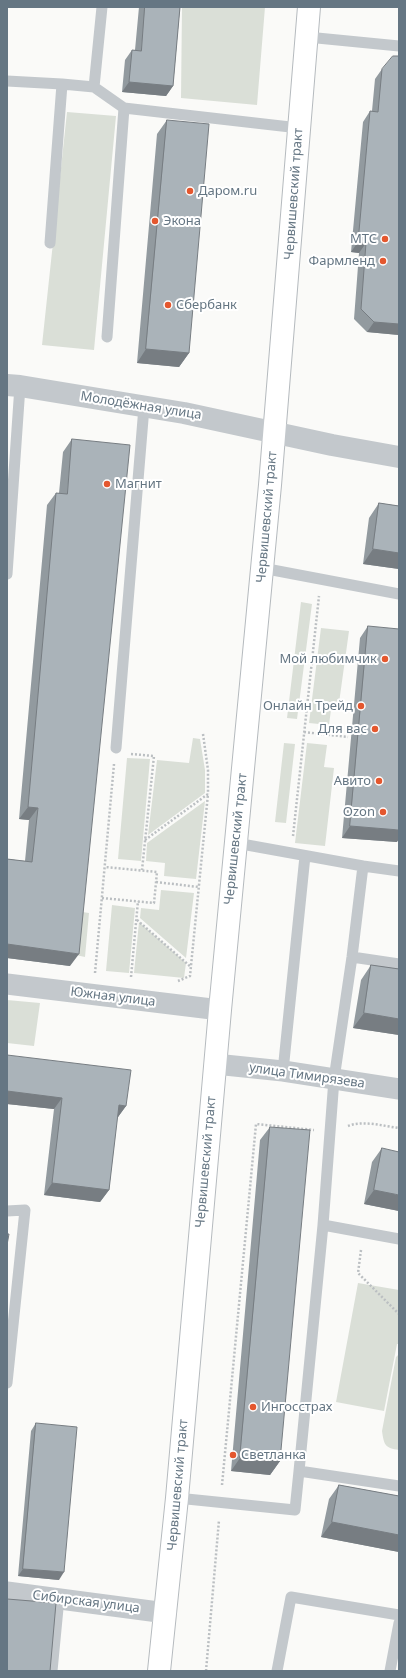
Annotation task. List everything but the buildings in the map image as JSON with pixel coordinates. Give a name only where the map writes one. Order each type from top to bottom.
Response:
[{"type":"main road","name":"Червишевский тракт","points":[[159,1671],[177,1498],[215,1064],[275,432],[309,7]]},
{"type":"street","name":"Молодёжная улица","points":[[14,386],[218,419],[332,445],[399,457]]},
{"type":"street","name":"Южная улица","points":[[7,984],[220,1010]]},
{"type":"street","name":"улица Тимирязева","points":[[215,1064],[283,1072],[399,1089]]},
{"type":"street","name":"Сибирская улица","points":[[7,1592],[166,1613]]},
{"type":"lane","points":[[94,87],[102,7]]},
{"type":"lane","points":[[307,37],[399,46]]},
{"type":"lane","points":[[7,81],[94,87],[124,108],[299,128]]},
{"type":"lane","points":[[50,243],[62,84]]},
{"type":"lane","points":[[108,337],[124,108]]},
{"type":"lane","points":[[7,574],[14,386]]},
{"type":"lane","points":[[116,750],[144,406]]},
{"type":"lane","points":[[262,568],[399,594]]},
{"type":"lane","points":[[236,843],[399,871]]},
{"type":"lane","points":[[283,1072],[305,856]]},
{"type":"lane","points":[[177,1498],[295,1510],[324,1225],[334,1079],[352,957],[363,866]]},
{"type":"lane","points":[[352,957],[399,964]]},
{"type":"lane","points":[[7,1212],[25,1210],[7,1383]]},
{"type":"lane","points":[[324,1225],[399,1238]]},
{"type":"lane","points":[[299,1471],[399,1486]]},
{"type":"lane","points":[[277,1671],[291,1597],[399,1615]]},
{"type":"lane","points":[[52,1671],[58,1598]]},
{"type":"lane","points":[[390,1671],[399,1623]]},
{"type":"path","points":[[291,853],[320,579]]},
{"type":"path","points":[[304,732],[348,738]]},
{"type":"path","points":[[170,981],[178,981],[190,976],[208,794],[208,770],[203,734]]},
{"type":"path","points":[[102,974],[95,974],[116,750],[154,756],[142,870]]},
{"type":"path","points":[[145,840],[208,794]]},
{"type":"path","points":[[102,898],[154,903],[156,872],[105,867]]},
{"type":"path","points":[[156,882],[199,887]]},
{"type":"path","points":[[124,976],[131,977],[138,901]]},
{"type":"path","points":[[136,919],[191,967]]},
{"type":"path","points":[[206,1671],[220,1503],[256,1124]]},
{"type":"path","points":[[363,1232],[358,1273],[399,1314]]},
{"type":"shaded area","points":[[182,7],[265,7],[257,105],[181,98]]},
{"type":"shaded area","points":[[67,112],[116,116],[94,350],[42,345]]},
{"type":"shaded area","points":[[301,602],[312,604],[297,719],[287,718]]},
{"type":"shaded area","points":[[321,628],[349,631],[339,703],[332,702],[329,725],[309,723]]},
{"type":"shaded area","points":[[193,738],[200,739],[205,770],[205,793],[148,835],[157,760],[189,763]]},
{"type":"shaded area","points":[[284,743],[295,744],[286,823],[275,822]]},
{"type":"shaded area","points":[[307,743],[327,745],[324,767],[334,768],[325,846],[295,843]]},
{"type":"shaded area","points":[[127,758],[150,759],[141,861],[118,859]]},
{"type":"shaded area","points":[[205,801],[196,879],[164,876],[165,863],[146,861],[147,843]]},
{"type":"shaded area","points":[[161,890],[194,893],[186,958],[140,918],[141,908],[159,910]]},
{"type":"shaded area","points":[[112,905],[135,908],[129,973],[106,971]]},
{"type":"shaded area","points":[[76,911],[89,913],[85,957],[71,954]]},
{"type":"shaded area","points":[[139,922],[186,963],[184,978],[134,973]]},
{"type":"shaded area","points":[[7,1000],[40,1003],[34,1046],[7,1043]]},
{"type":"shaded area","points":[[358,1283],[399,1290],[399,1344],[397,1344],[384,1411],[336,1402]]},
{"type":"shaded area","points":[[399,1354],[399,1450],[386,1445],[382,1431],[396,1357]]},
{"type":"place","name":"Даром.ru","points":[[190,191]]},
{"type":"place","name":"Экона","points":[[155,221]]},
{"type":"place","name":"МТС","points":[[385,239]]},
{"type":"place","name":"Фармленд","points":[[383,261]]},
{"type":"place","name":"Сбербанк","points":[[168,305]]},
{"type":"place","name":"Магнит","points":[[107,484]]},
{"type":"place","name":"Мой любимчик","points":[[385,659]]},
{"type":"place","name":"Онлайн Трейд","points":[[361,706]]},
{"type":"place","name":"Для вас","points":[[375,729]]},
{"type":"place","name":"Авито","points":[[379,781]]},
{"type":"place","name":"Ozon","points":[[383,812]]},
{"type":"place","name":"Ингосстрах","points":[[253,1407]]},
{"type":"place","name":"Светланка","points":[[233,1455]]}]
